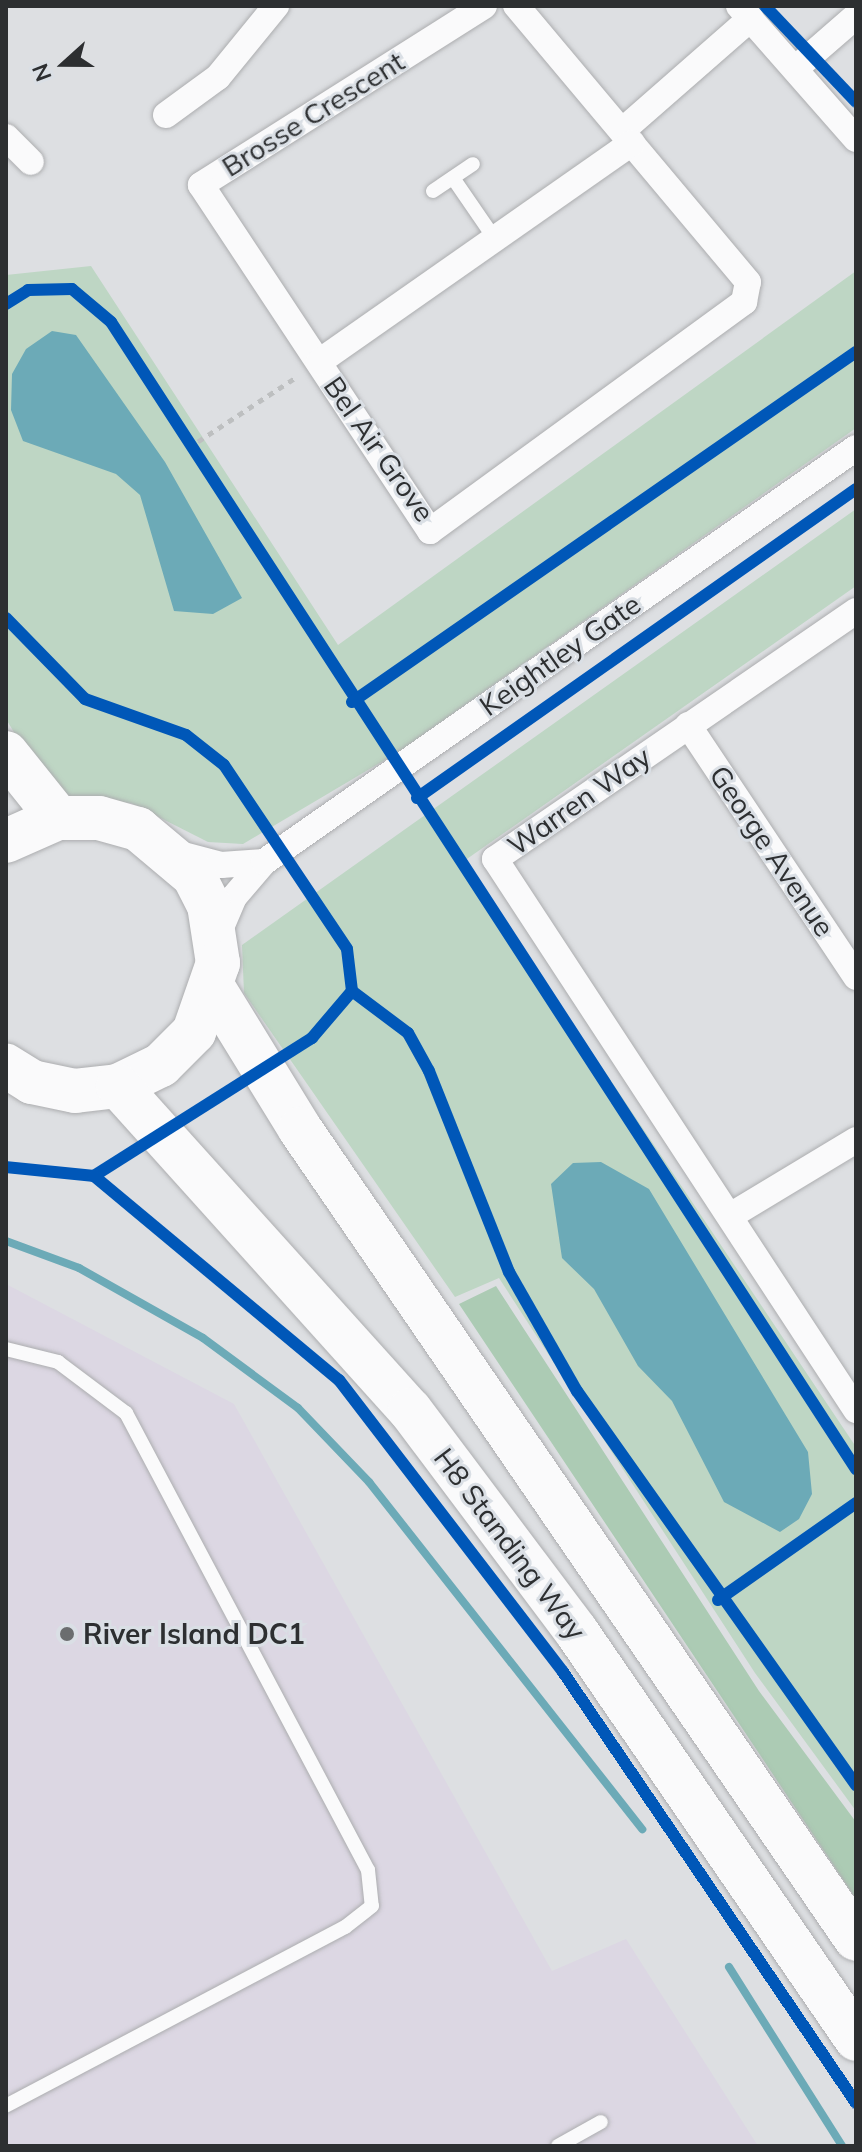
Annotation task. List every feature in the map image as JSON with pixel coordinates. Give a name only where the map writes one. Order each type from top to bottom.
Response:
[{"type":"highway","points":[[6,753],[47,808],[125,825],[173,852],[194,876],[217,937],[214,989],[194,1032],[130,1096],[75,1091],[32,1082],[6,1066]]},
{"type":"highway","points":[[6,841],[47,808]]},
{"type":"highway","name":"H8 Standing Way","points":[[214,989],[234,1029],[300,1129],[856,1939]]},
{"type":"highway","name":"H8 Standing Way","points":[[130,1096],[212,1184],[410,1410],[576,1631],[856,2039]]},
{"type":"street","points":[[166,115],[218,77],[276,6]]},
{"type":"street","name":"Brosse Crescent","points":[[319,362],[201,185],[484,6]]},
{"type":"street","points":[[516,6],[627,137]]},
{"type":"street","points":[[745,12],[856,139]]},
{"type":"street","name":"Bel Air Grove","points":[[627,137],[748,282],[744,302],[430,531],[319,362],[495,239],[627,137],[745,12]]},
{"type":"street","points":[[795,69],[856,16]]},
{"type":"street","points":[[6,137],[31,162]]},
{"type":"street","name":"Keightley Gate","points":[[217,937],[234,897],[264,862],[856,448]]},
{"type":"street","name":"Warren Way","points":[[856,611],[495,859],[856,1410]]},
{"type":"street","name":"George Avenue","points":[[688,725],[856,977]]},
{"type":"street","points":[[173,852],[221,865],[264,862]]},
{"type":"street","points":[[730,1216],[856,1140]]},
{"type":"lane","points":[[433,191],[473,164]]},
{"type":"lane","points":[[453,178],[495,239]]},
{"type":"lane","points":[[6,1349],[58,1362],[126,1413],[368,1870],[372,1906],[345,1927],[6,2106]]},
{"type":"lane","points":[[558,2146],[601,2122]]},
{"type":"path","points":[[188,448],[319,362]]},
{"type":"path","points":[[180,436],[197,462]]},
{"type":"shaded area","points":[[6,1284],[234,1404],[552,1971],[626,1939],[758,2146],[6,2146]]},
{"type":"green space","points":[[91,266],[338,645],[856,271],[856,428],[400,751],[243,844],[208,842],[131,803],[53,797],[6,719],[6,275]]},
{"type":"green space","points":[[856,509],[856,586],[464,861],[856,1447],[856,1811],[755,1673],[499,1278],[455,1297],[244,993],[242,945]]},
{"type":"green space","points":[[496,1286],[759,1691],[856,1822],[856,1899],[459,1304]]},
{"type":"water","points":[[52,331],[76,335],[165,462],[242,598],[213,614],[174,611],[140,495],[116,474],[23,441],[11,410],[12,374],[26,349]]},
{"type":"water","points":[[601,1162],[649,1189],[808,1452],[812,1494],[799,1519],[780,1532],[724,1502],[672,1401],[638,1366],[594,1289],[562,1258],[551,1184],[573,1163]]},
{"type":"waterway","points":[[6,1241],[79,1268],[203,1338],[298,1408],[369,1482],[642,1829]]},
{"type":"waterway","points":[[729,1967],[842,2146]]},
{"type":"cycle path","points":[[765,6],[856,102]]},
{"type":"cycle path","points":[[6,304],[28,290],[72,289],[111,322],[856,1469]]},
{"type":"cycle path","points":[[352,702],[856,352]]},
{"type":"cycle path","points":[[417,798],[856,489]]},
{"type":"cycle path","points":[[6,618],[85,699],[186,735],[224,765],[347,949],[352,991],[312,1038],[94,1176]]},
{"type":"cycle path","points":[[352,991],[408,1033],[429,1071],[509,1272],[577,1391],[856,1785]]},
{"type":"cycle path","points":[[6,1167],[94,1176],[339,1380],[563,1672],[856,2103]]},
{"type":"cycle path","points":[[718,1600],[856,1503]]},
{"type":"place","name":"River Island DC1","points":[[67,1634]]}]
